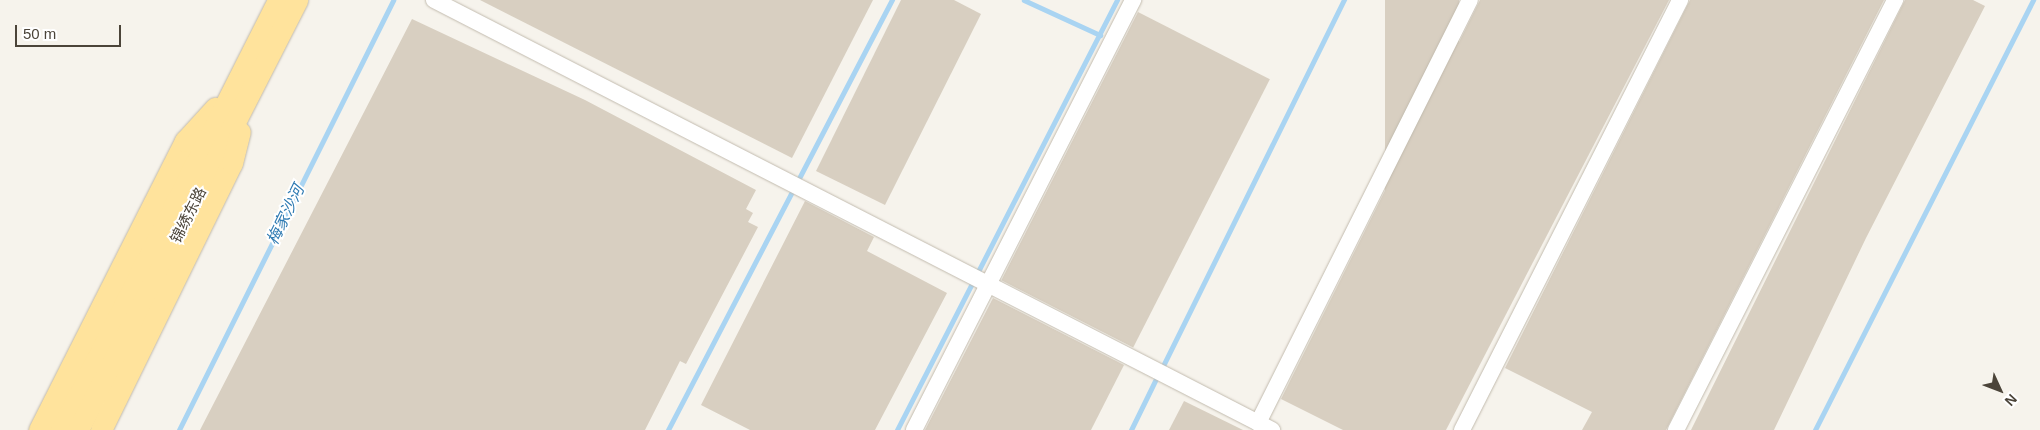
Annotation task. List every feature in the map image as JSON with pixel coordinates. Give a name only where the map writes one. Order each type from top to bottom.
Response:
[{"type":"main road","name":"锦绣东路","points":[[241,91],[278,0]]},
{"type":"main road","name":"锦绣东路","points":[[61,430],[188,195],[241,91],[297,0]]},
{"type":"main road","points":[[39,430],[185,141],[241,91]]},
{"type":"main road","points":[[101,430],[232,163],[241,91]]},
{"type":"main road","name":"锦绣东路","points":[[78,430],[188,195]]},
{"type":"lane","points":[[434,0],[1265,426],[1470,0]]},
{"type":"lane","points":[[914,430],[979,280],[1133,0]]},
{"type":"lane","points":[[1462,430],[1680,0]]},
{"type":"lane","points":[[1676,430],[1895,0]]},
{"type":"building","points":[[480,0],[873,0],[792,158]]},
{"type":"building","points":[[901,0],[954,0],[981,14],[885,205],[816,171]]},
{"type":"building","points":[[1385,0],[1459,0],[1459,401],[1385,401]]},
{"type":"building","points":[[1480,0],[1669,0],[1446,430],[1343,430],[1281,399]]},
{"type":"building","points":[[1690,0],[1884,0],[1666,430],[1582,430],[1592,412],[1505,368]]},
{"type":"building","points":[[1905,0],[1973,0],[1985,6],[1866,238],[1774,430],[1691,430]]},
{"type":"building","points":[[1138,12],[1270,79],[1133,347],[1001,280]]},
{"type":"building","points":[[412,19],[585,100],[756,190],[746,209],[753,213],[748,222],[758,227],[686,364],[680,361],[645,430],[200,430]]},
{"type":"building","points":[[805,201],[874,237],[867,251],[947,293],[875,430],[750,430],[701,405]]},
{"type":"building","points":[[993,298],[1124,365],[1091,430],[925,430]]},
{"type":"building","points":[[1184,401],[1243,430],[1169,430]]},
{"type":"waterway","name":"梅家沙河","points":[[179,430],[393,0]]},
{"type":"waterway","points":[[668,430],[892,0]]},
{"type":"waterway","points":[[1024,0],[1100,35]]},
{"type":"waterway","points":[[897,430],[1117,0]]},
{"type":"waterway","points":[[1162,368],[1344,0]]},
{"type":"waterway","points":[[1815,430],[2033,0]]},
{"type":"waterway","points":[[1131,430],[1158,375]]}]
